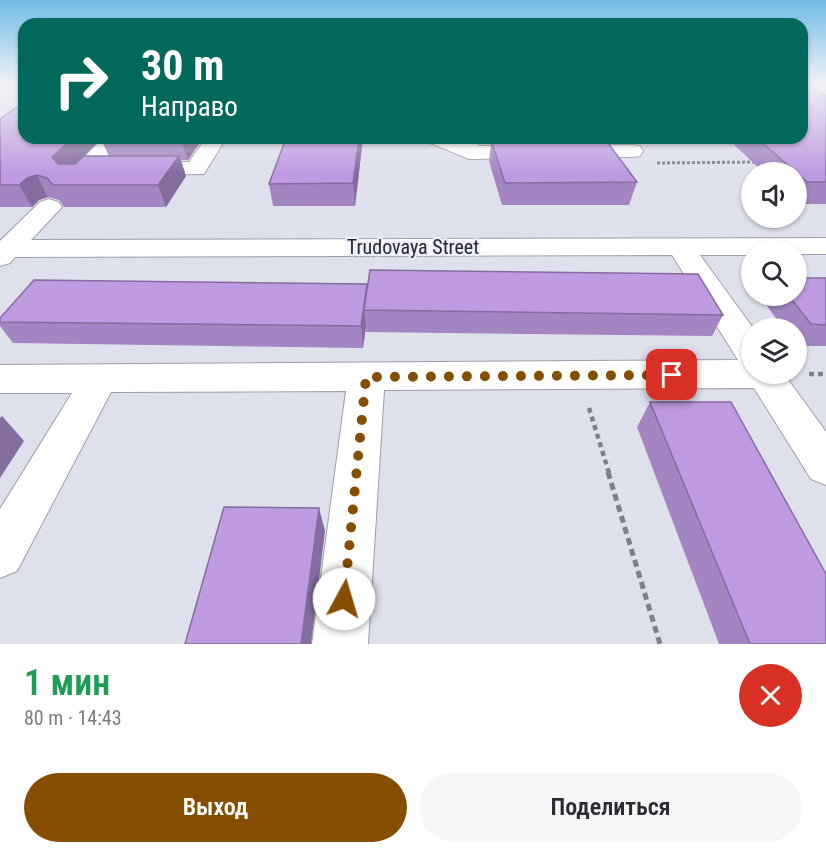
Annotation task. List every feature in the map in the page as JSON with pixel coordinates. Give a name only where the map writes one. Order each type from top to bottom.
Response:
[{"type":"street","points":[[109,144],[79,175],[196,169],[212,144]]},
{"type":"street","points":[[467,146],[628,144]]},
{"type":"street","points":[[3,252],[49,207]]},
{"type":"street","points":[[680,246],[741,338]]},
{"type":"street","name":"Trudovaya Street","points":[[3,252],[826,246]]},
{"type":"street","points":[[0,379],[741,374]]},
{"type":"street","points":[[340,644],[366,377]]},
{"type":"street","points":[[0,554],[100,378]]},
{"type":"street","points":[[772,384],[826,466]]},
{"type":"path","points":[[628,144],[641,163],[741,162]]},
{"type":"path","points":[[579,375],[660,644]]},
{"type":"building","points":[[8,113],[18,113],[18,144],[66,144],[52,157],[58,164],[75,164],[84,156],[179,156],[158,185],[53,185],[47,178],[37,175],[27,178],[19,185],[0,185],[0,119]]},
{"type":"building","points":[[808,113],[826,113],[826,182],[807,182],[807,162],[784,162],[764,144],[808,144]]},
{"type":"building","points":[[284,144],[358,144],[353,183],[269,184]]},
{"type":"building","points":[[492,144],[609,144],[637,182],[505,183]]},
{"type":"building","points":[[370,270],[698,274],[723,315],[364,310]]},
{"type":"building","points":[[807,278],[826,278],[826,325],[811,324],[797,306],[807,306]]},
{"type":"building","points":[[34,280],[367,284],[361,326],[0,322],[0,318]]},
{"type":"building","points":[[650,402],[731,402],[826,574],[826,644],[750,644]]},
{"type":"building","points":[[224,507],[319,508],[301,644],[185,644]]},
{"type":"route","points":[[344,599],[366,377],[672,375]]}]
